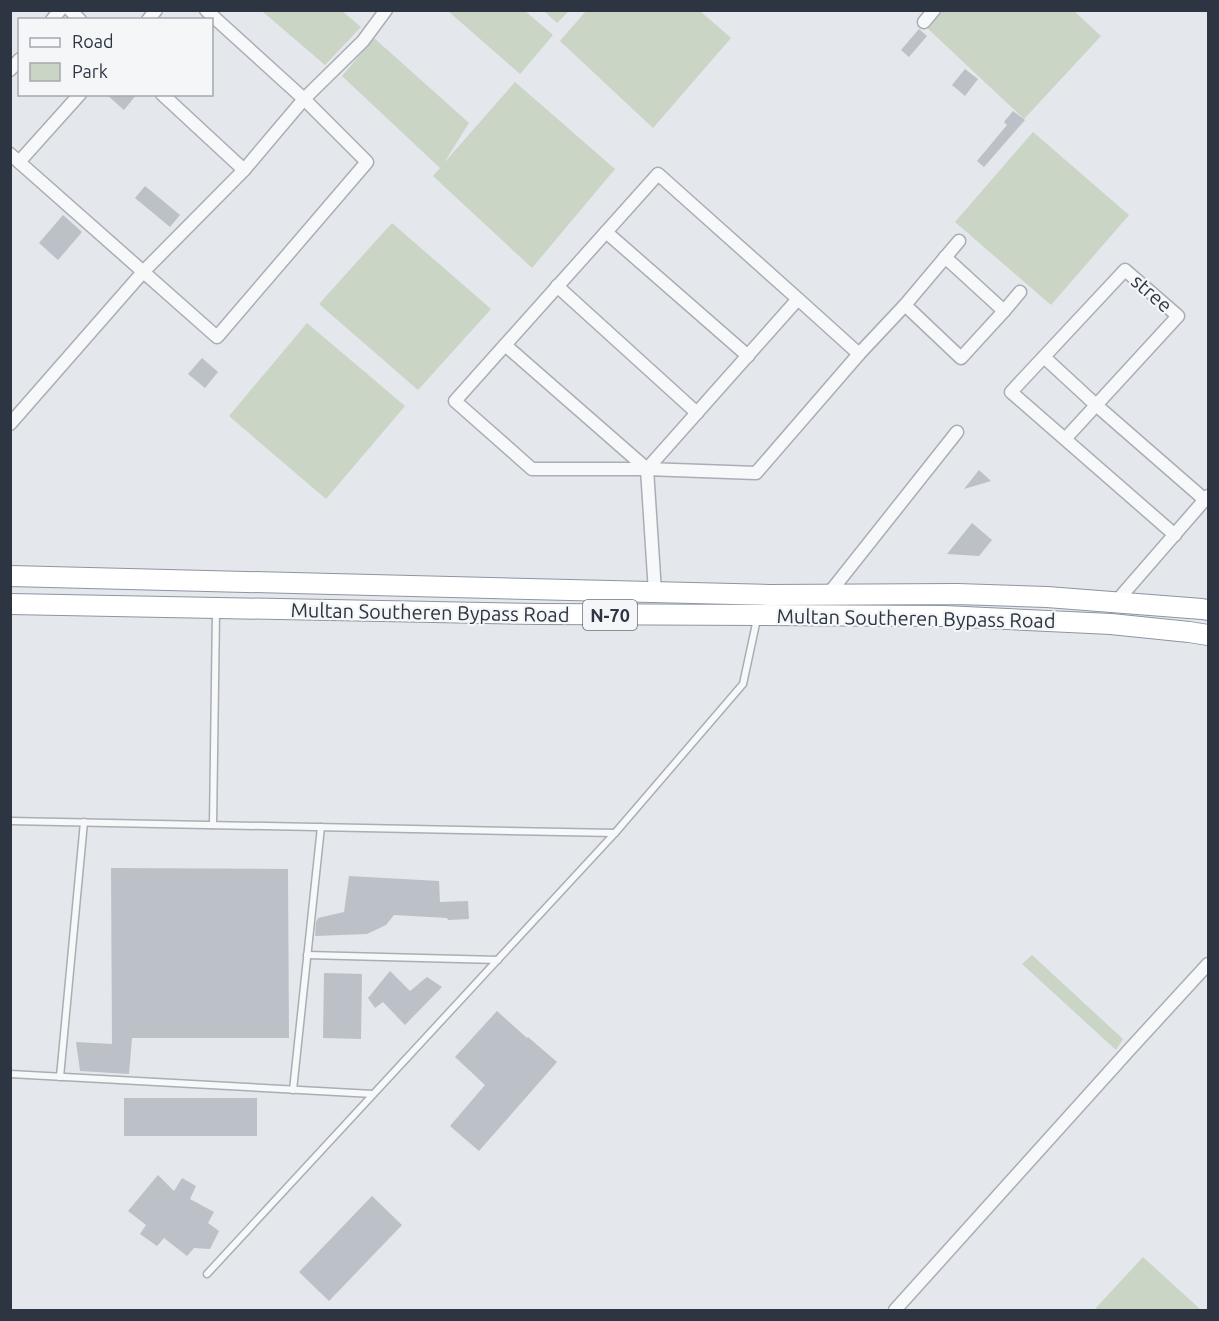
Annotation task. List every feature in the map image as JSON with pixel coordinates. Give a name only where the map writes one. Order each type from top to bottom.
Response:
[{"type":"highway","name":"Multan Southeren Bypass Road","points":[[10,576],[827,596],[957,594],[1206,607]]},
{"type":"highway","name":"Multan Southeren Bypass Road","points":[[10,604],[538,614],[944,616],[1111,624],[1209,636]]},
{"type":"street","points":[[78,96],[15,158],[217,337],[367,162],[304,99],[206,10]]},
{"type":"street","points":[[10,424],[143,272],[244,170],[304,99],[363,40],[386,10]]},
{"type":"street","points":[[924,22],[934,10]]},
{"type":"street","points":[[164,96],[244,170]]},
{"type":"street","points":[[859,354],[658,174],[455,401],[532,469],[647,469],[756,473],[959,241]]},
{"type":"street","points":[[606,232],[748,356]]},
{"type":"street","points":[[945,257],[1004,311]]},
{"type":"street","name":"stree","points":[[1065,439],[1178,316],[1125,270],[1011,392],[1174,535]]},
{"type":"street","points":[[557,286],[697,413]]},
{"type":"street","points":[[905,305],[962,358],[1020,292]]},
{"type":"street","points":[[647,469],[798,299]]},
{"type":"street","points":[[505,345],[647,469],[655,592]]},
{"type":"street","points":[[1044,357],[1096,405],[1207,498],[1116,602]]},
{"type":"street","points":[[827,596],[957,432]]},
{"type":"street","points":[[896,1311],[1209,964]]},
{"type":"lane","points":[[213,825],[216,608]]},
{"type":"lane","points":[[207,1274],[615,833],[742,684],[758,615]]},
{"type":"lane","points":[[10,821],[615,833]]},
{"type":"lane","points":[[60,1077],[84,822]]},
{"type":"lane","points":[[293,1090],[321,827]]},
{"type":"lane","points":[[308,955],[498,960]]},
{"type":"lane","points":[[10,1074],[373,1094]]},
{"type":"green space","points":[[587,10],[700,11],[731,38],[653,128],[560,41]]},
{"type":"green space","points":[[262,11],[342,11],[361,27],[325,65]]},
{"type":"green space","points":[[448,11],[525,11],[553,35],[520,74]]},
{"type":"green space","points":[[544,11],[569,11],[557,23]]},
{"type":"green space","points":[[940,11],[1074,11],[1101,36],[1024,119],[925,26]]},
{"type":"green space","points":[[374,38],[469,123],[444,163],[515,82],[615,169],[532,268],[433,176],[440,168],[342,76]]},
{"type":"green space","points":[[1033,132],[1129,215],[1051,305],[955,222]]},
{"type":"green space","points":[[392,223],[491,309],[418,390],[319,304]]},
{"type":"green space","points":[[307,323],[405,406],[326,499],[229,416]]},
{"type":"green space","points":[[1032,955],[1123,1039],[1116,1050],[1022,964]]},
{"type":"green space","points":[[1143,1257],[1201,1310],[1094,1310]]},
{"type":"building","points":[[919,29],[927,36],[909,57],[901,50]]},
{"type":"building","points":[[965,69],[978,79],[965,96],[952,85]]},
{"type":"building","points":[[108,96],[135,96],[124,110]]},
{"type":"building","points":[[1013,111],[1025,120],[984,167],[977,161],[1007,125],[1004,122]]},
{"type":"building","points":[[145,186],[180,215],[170,227],[135,198]]},
{"type":"building","points":[[63,215],[82,232],[58,260],[39,243]]},
{"type":"building","points":[[202,358],[218,372],[205,388],[188,374]]},
{"type":"building","points":[[979,470],[991,481],[964,489]]},
{"type":"building","points":[[972,523],[992,540],[979,556],[947,554]]},
{"type":"building","points":[[111,868],[288,869],[289,1038],[132,1038],[129,1074],[80,1071],[76,1042],[112,1044]]},
{"type":"building","points":[[349,876],[439,881],[440,902],[468,901],[469,919],[448,920],[447,918],[394,915],[386,925],[367,934],[315,936],[318,918],[344,912]]},
{"type":"building","points":[[390,971],[410,991],[427,977],[442,987],[405,1025],[383,1002],[375,1008],[368,998]]},
{"type":"building","points":[[324,973],[362,974],[361,1039],[323,1038]]},
{"type":"building","points":[[497,1011],[557,1062],[479,1151],[450,1126],[485,1085],[455,1057]]},
{"type":"building","points":[[124,1098],[257,1098],[257,1136],[124,1136]]},
{"type":"building","points":[[158,1175],[174,1191],[182,1178],[196,1186],[190,1199],[214,1212],[208,1223],[219,1231],[210,1249],[194,1248],[187,1256],[164,1238],[157,1246],[140,1234],[146,1225],[128,1211]]},
{"type":"building","points":[[372,1196],[402,1225],[329,1301],[299,1272]]}]
